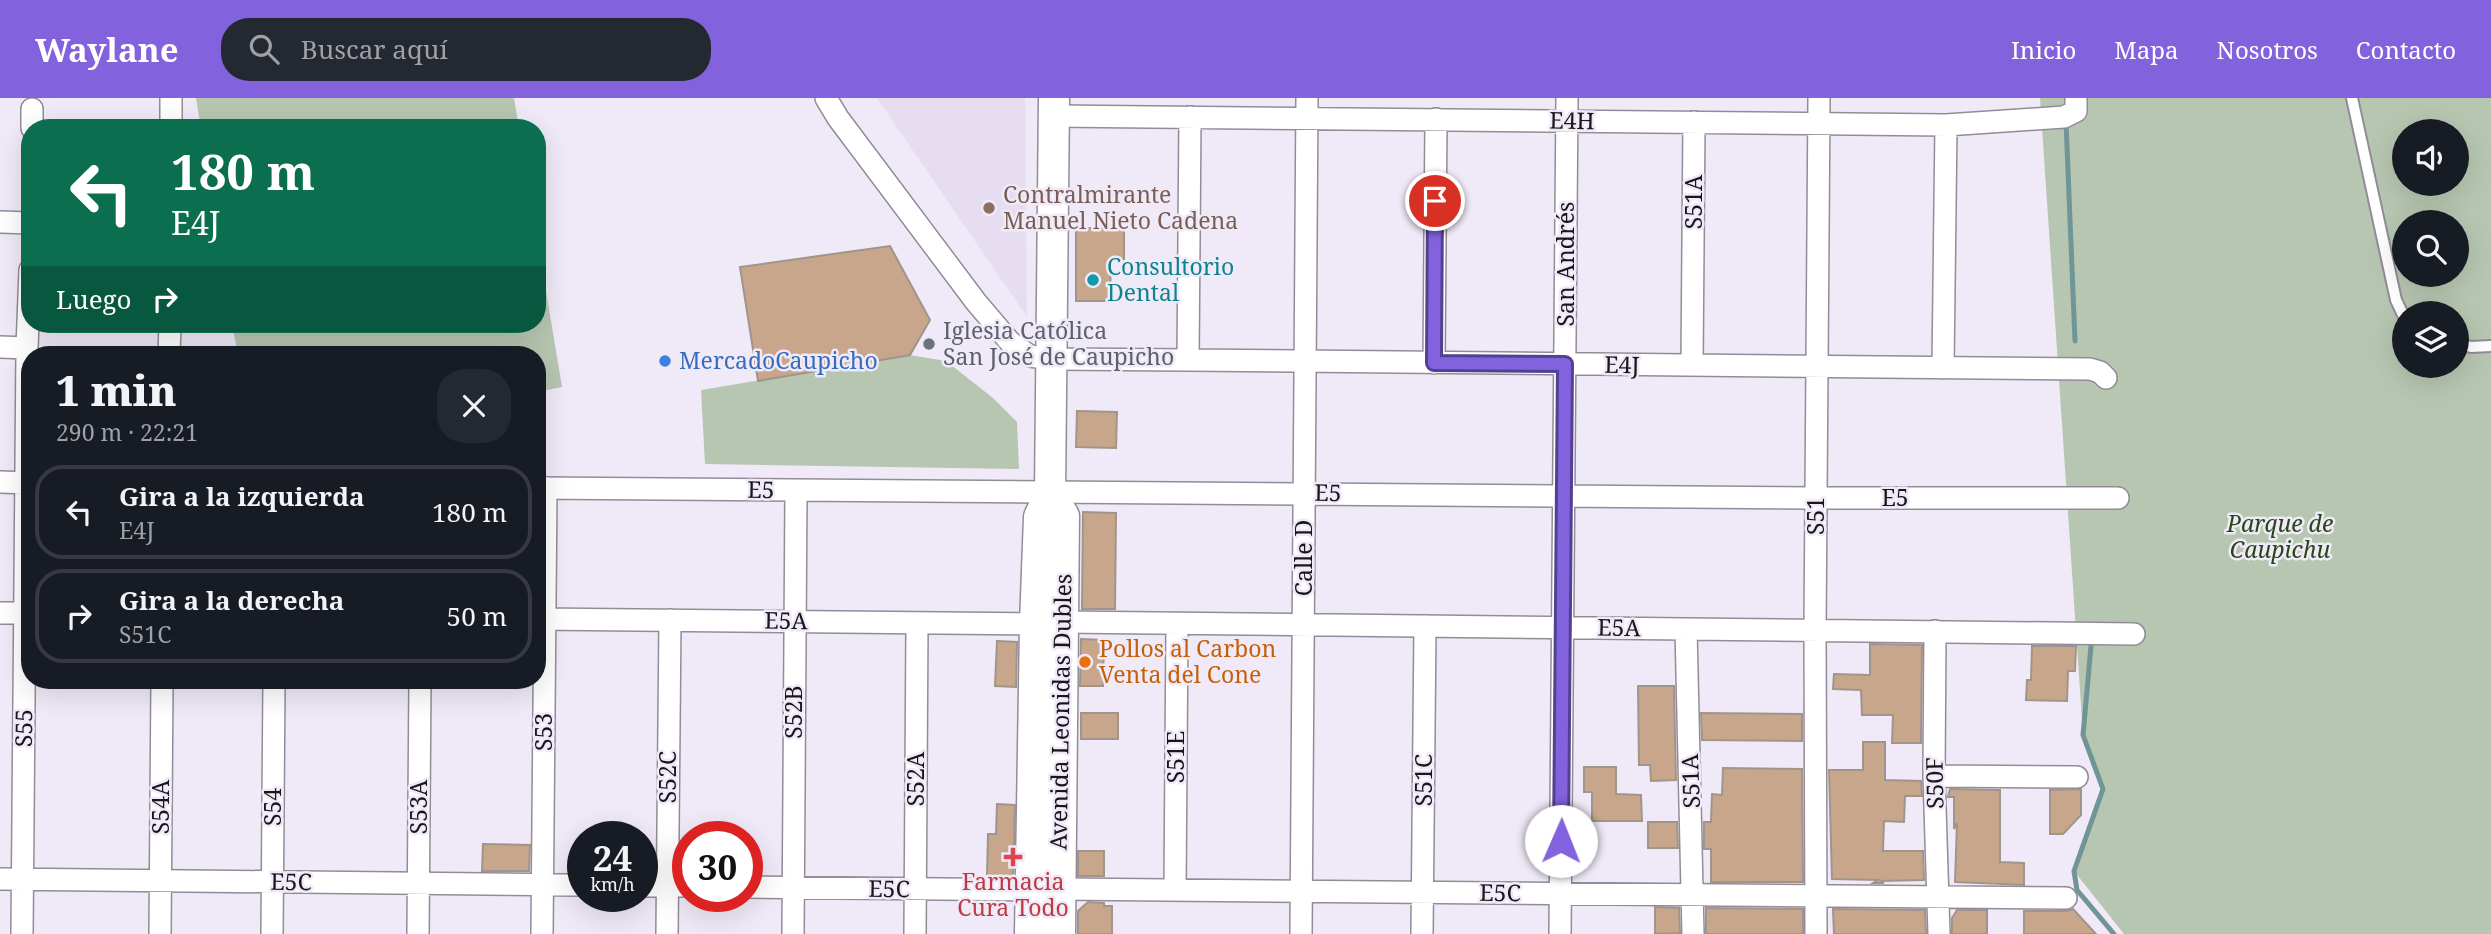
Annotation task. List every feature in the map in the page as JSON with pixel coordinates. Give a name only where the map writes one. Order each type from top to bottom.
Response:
[{"type":"main road","name":"Avenida Leonidas Dubles","points":[[1030,934],[1030,890],[1048,623],[1064,516],[1050,494],[1054,107]]},
{"type":"main road","name":"Avenida Leonidas Dubles","points":[[1048,623],[1060,934]]},
{"type":"street","points":[[171,98],[171,119]]},
{"type":"street","name":"E4J","points":[[826,98],[838,118],[976,302],[1010,342],[1030,356],[1052,359],[2090,369],[2106,377]]},
{"type":"street","name":"San Andrés","points":[[1560,934],[1567,98]]},
{"type":"street","name":"S51","points":[[1816,934],[1819,98]]},
{"type":"street","name":"E4H","points":[[1054,107],[1190,117],[1307,108],[1436,119],[1946,125],[2064,117],[2076,111],[2076,98]]},
{"type":"street","name":"Calle D","points":[[1301,934],[1307,108]]},
{"type":"street","points":[[1188,360],[1190,117]]},
{"type":"street","points":[[1434,363],[1436,119]]},
{"type":"street","name":"S51A","points":[[1692,365],[1694,122]]},
{"type":"street","points":[[1942,368],[1946,125]]},
{"type":"street","points":[[0,222],[21,223]]},
{"type":"street","points":[[0,347],[21,348]]},
{"type":"street","points":[[0,482],[21,483]]},
{"type":"street","name":"E5","points":[[546,488],[1050,494],[2118,498]]},
{"type":"street","name":"S52B","points":[[793,934],[796,491]]},
{"type":"street","points":[[0,613],[21,613]]},
{"type":"street","name":"E5A","points":[[546,619],[2134,634]]},
{"type":"street","name":"S52C","points":[[670,620],[676,821]]},
{"type":"street","name":"S52A","points":[[915,934],[917,623]]},
{"type":"street","name":"S51E","points":[[1175,890],[1177,624]]},
{"type":"street","name":"S51C","points":[[1422,934],[1425,626]]},
{"type":"street","name":"S51A","points":[[1686,629],[1693,934]]},
{"type":"street","name":"S50F","points":[[1935,631],[1934,776],[1939,934]]},
{"type":"street","name":"S55","points":[[22,934],[26,689]]},
{"type":"street","name":"S54A","points":[[160,934],[162,689]]},
{"type":"street","name":"S54","points":[[272,934],[274,689]]},
{"type":"street","name":"S53A","points":[[418,934],[421,689]]},
{"type":"street","name":"S53","points":[[541,689],[542,934]]},
{"type":"street","points":[[1934,776],[2077,777]]},
{"type":"street","name":"E5C","points":[[0,879],[567,886]]},
{"type":"street","name":"E5C","points":[[763,887],[1030,890]]},
{"type":"street","name":"E5C","points":[[1059,889],[2066,898]]},
{"type":"street","name":"S52C","points":[[667,934],[672,912]]},
{"type":"lane","points":[[2352,98],[2396,301]]},
{"type":"lane","points":[[2469,346],[2491,346]]},
{"type":"shaded area","name":"Contralmirante Manuel Nieto Cadena","points":[[877,98],[1025,98],[1027,317]]},
{"type":"green space","points":[[196,98],[514,98],[518,119],[200,119]]},
{"type":"green space","name":"Parque de Caupichu","points":[[2040,98],[2491,98],[2491,934],[2124,934],[2074,871],[2102,789],[2083,735]]},
{"type":"green space","points":[[546,291],[562,387],[546,390],[546,346],[236,346],[234,333],[546,333]]},
{"type":"green space","points":[[910,355],[946,361],[993,398],[1017,422],[1019,469],[705,464],[701,390]]},
{"type":"building","points":[[1076,228],[1124,228],[1124,259],[1110,260],[1111,301],[1076,301]]},
{"type":"building","points":[[890,246],[930,320],[910,355],[758,381],[740,267]]},
{"type":"building","points":[[1077,411],[1117,412],[1116,448],[1076,447]]},
{"type":"building","points":[[1083,512],[1116,513],[1115,609],[1082,609]]},
{"type":"building","points":[[1081,639],[1104,640],[1103,686],[1080,686]]},
{"type":"building","points":[[997,641],[1017,642],[1016,687],[995,686]]},
{"type":"building","points":[[1870,644],[1922,645],[1921,743],[1892,743],[1893,715],[1862,715],[1861,690],[1833,689],[1834,674],[1870,675]]},
{"type":"building","points":[[2032,646],[2076,646],[2075,671],[2068,671],[2067,701],[2026,700],[2027,680],[2031,680]]},
{"type":"building","points":[[1638,686],[1674,686],[1676,780],[1651,781],[1650,765],[1639,765]]},
{"type":"building","points":[[1081,713],[1118,713],[1118,739],[1081,739]]},
{"type":"building","points":[[1701,713],[1802,714],[1802,741],[1702,740]]},
{"type":"building","points":[[1863,742],[1885,742],[1885,780],[1921,781],[1922,796],[1905,796],[1904,822],[1884,821],[1883,851],[1923,851],[1924,880],[1873,883],[1878,880],[1832,879],[1829,770],[1863,770]]},
{"type":"building","points":[[1584,767],[1616,767],[1616,794],[1641,795],[1642,821],[1592,821],[1592,792],[1584,792]]},
{"type":"building","points":[[1723,768],[1802,769],[1803,882],[1711,882],[1711,849],[1704,849],[1704,822],[1711,822],[1712,794],[1722,795]]},
{"type":"building","points":[[1950,789],[2000,790],[2000,862],[2024,863],[2024,885],[1955,882],[1957,823],[1954,829],[1954,797],[1948,797]]},
{"type":"building","points":[[2081,789],[2081,815],[2063,834],[2050,834],[2050,790]]},
{"type":"building","points":[[997,804],[1015,805],[1013,877],[987,876],[988,834],[996,834]]},
{"type":"building","points":[[1648,822],[1677,822],[1678,848],[1648,848]]},
{"type":"building","points":[[483,844],[530,845],[529,871],[482,871]]},
{"type":"building","points":[[1078,851],[1104,851],[1104,876],[1078,876]]},
{"type":"building","points":[[1088,902],[1112,906],[1112,934],[1078,934],[1078,911]]},
{"type":"building","points":[[1655,907],[1679,908],[1680,933],[1655,934]]},
{"type":"building","points":[[1706,908],[1803,909],[1803,934],[1709,934],[1706,933]]},
{"type":"building","points":[[1833,909],[1925,910],[1926,934],[1834,934]]},
{"type":"building","points":[[2073,909],[2096,934],[2024,934],[2024,911]]},
{"type":"building","points":[[1957,910],[1987,910],[1987,934],[1952,934],[1952,918]]},
{"type":"waterway","points":[[2066,122],[2075,341]]},
{"type":"waterway","points":[[2091,646],[2083,735],[2103,789],[2074,871],[2077,890],[2114,934]]},
{"type":"place","name":"Contralmirante Manuel Nieto Cadena","points":[[989,208]]},
{"type":"place","name":"Consultorio Dental","points":[[1093,280]]},
{"type":"place","name":"Iglesia Católica San José de Caupicho","points":[[929,344]]},
{"type":"place","name":"MercadoCaupicho","points":[[665,361]]},
{"type":"place","name":"Pollos al Carbon Venta del Cone","points":[[1085,662]]},
{"type":"place","name":"Farmacia Cura Todo","points":[[1013,857]]},
{"type":"route","points":[[1435,201],[1434,363],[1565,364],[1561,841]]}]
